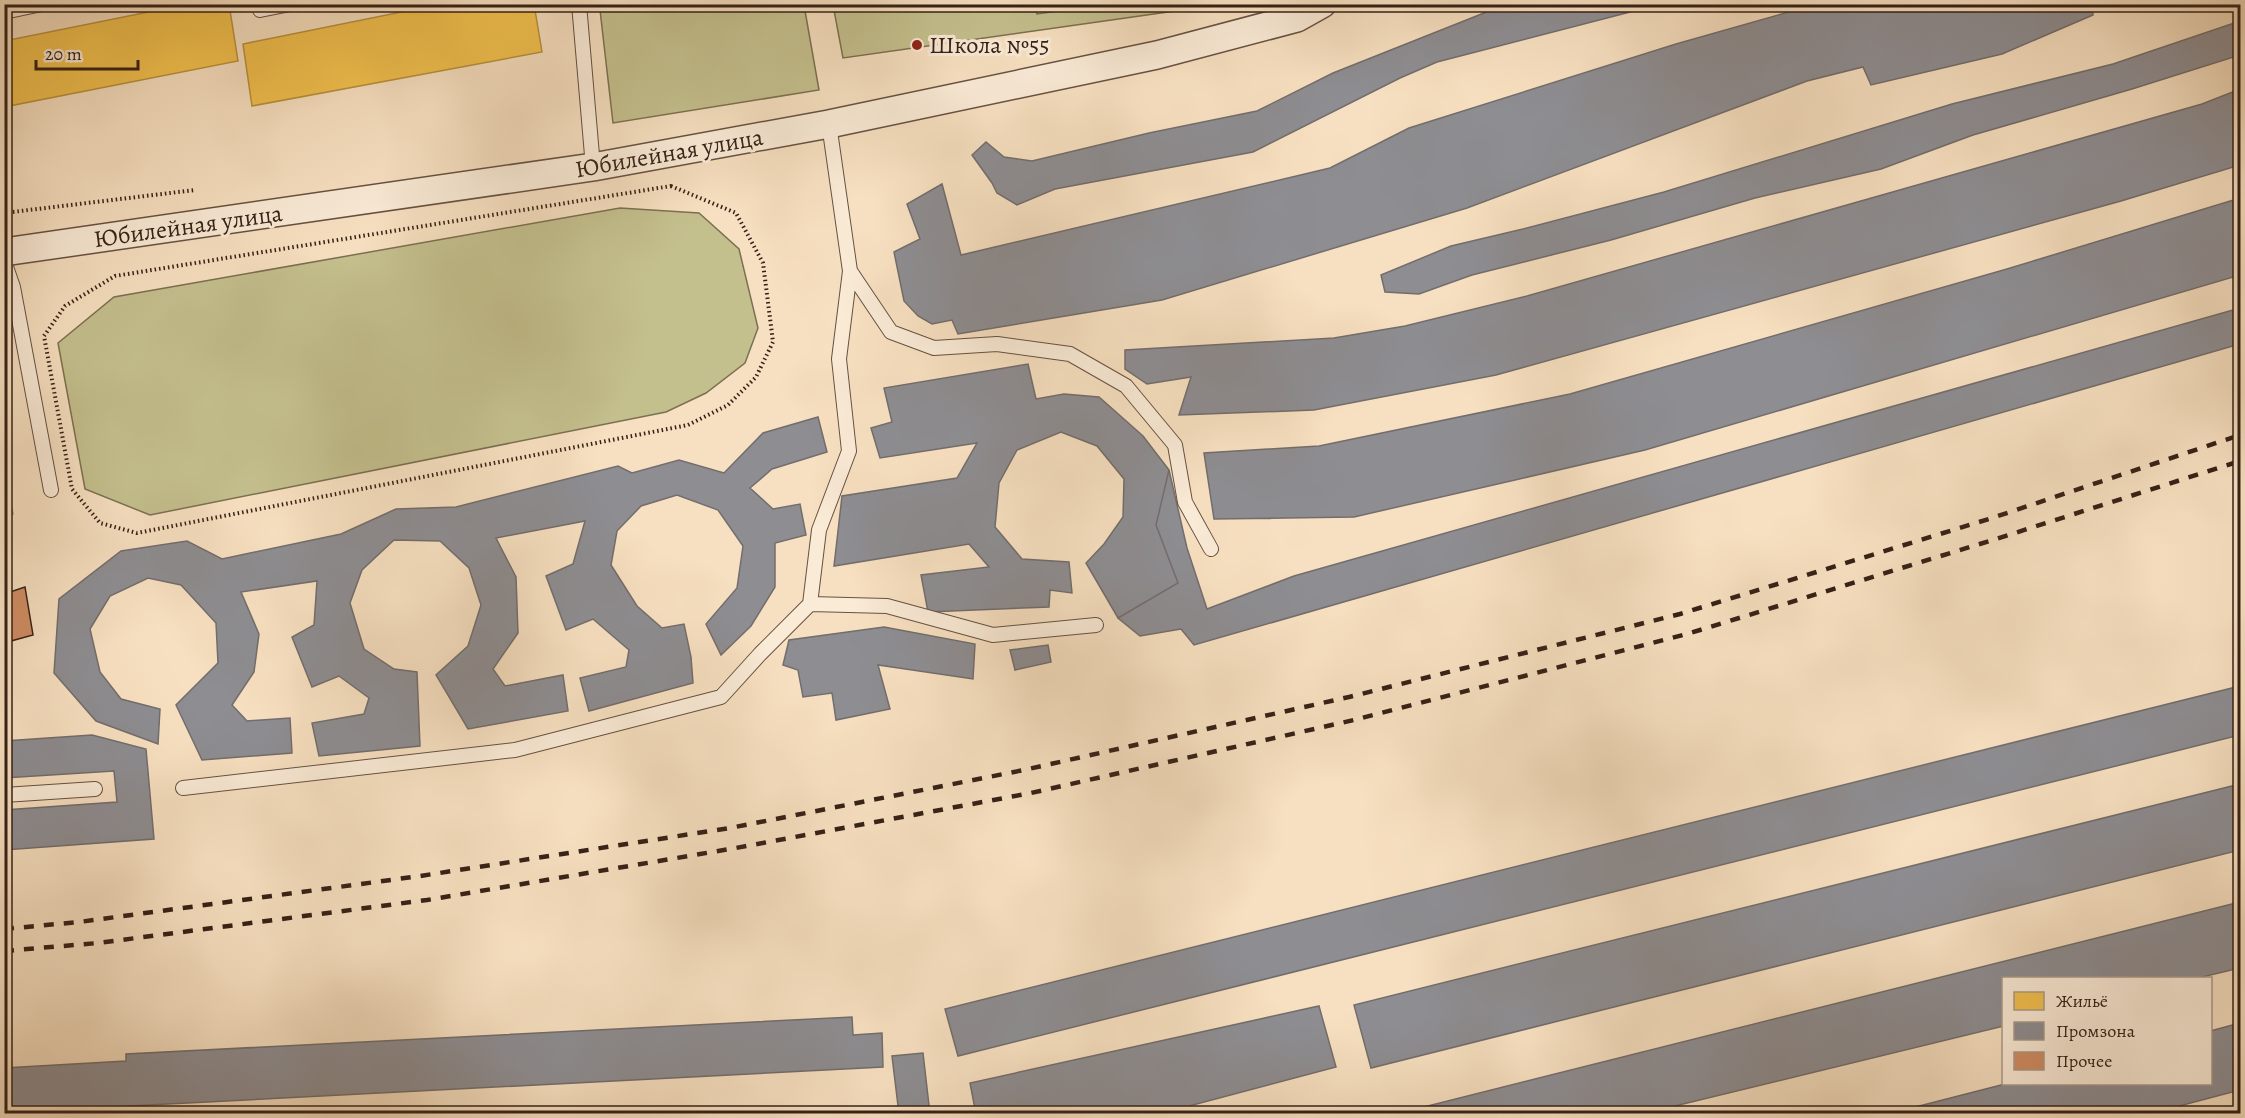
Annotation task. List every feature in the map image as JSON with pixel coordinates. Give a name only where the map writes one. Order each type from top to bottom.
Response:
[{"type":"street","name":"Юбилейная улица","points":[[4,252],[592,167],[829,124],[1157,56],[1297,18],[1322,4]]},
{"type":"lane","points":[[4,12],[42,4]]},
{"type":"lane","points":[[259,4],[260,10],[290,4]]},
{"type":"lane","points":[[579,4],[592,167]]},
{"type":"lane","points":[[183,788],[515,750],[721,697],[810,604],[819,530],[849,451],[839,358],[850,270],[829,124]]},
{"type":"lane","points":[[4,261],[14,287],[51,490]]},
{"type":"lane","points":[[850,270],[891,332],[934,348],[997,344],[1070,354],[1126,386],[1174,445],[1185,502],[1211,549]]},
{"type":"lane","points":[[810,604],[887,606],[993,635],[1096,625]]},
{"type":"lane","points":[[4,795],[95,789]]},
{"type":"path","points":[[670,186],[736,213],[763,263],[773,342],[756,377],[728,405],[688,425],[137,533],[100,523],[72,489],[44,336],[65,306],[115,276],[670,186]]},
{"type":"path","points":[[4,213],[204,189]]},
{"type":"shaded area","name":"Школа №55","points":[[1108,4],[1181,5],[1175,11],[843,58],[833,5],[1035,5],[1037,14]]},
{"type":"shaded area","points":[[631,5],[804,5],[819,90],[613,123],[600,10]]},
{"type":"shaded area","points":[[620,208],[699,213],[739,249],[758,328],[745,363],[706,393],[666,412],[150,515],[85,489],[58,343],[114,297]]},
{"type":"building: Жильё","points":[[188,4],[229,4],[238,61],[4,107],[4,41]]},
{"type":"building: Жильё","points":[[441,4],[534,4],[542,52],[252,106],[243,44]]},
{"type":"building: Жильё","points":[[4,476],[13,514],[4,516]]},
{"type":"building: Промзона","points":[[1513,4],[1661,4],[1437,62],[1400,78],[1253,152],[1055,189],[1017,205],[997,193],[972,155],[986,142],[1004,157],[1032,161],[1149,133],[1257,111],[1333,73],[1489,11]]},
{"type":"building: Промзона","points":[[1817,4],[2092,4],[2093,15],[2002,54],[1871,85],[1863,67],[1807,81],[1467,208],[1162,300],[958,334],[952,320],[932,324],[918,316],[904,301],[894,252],[920,239],[907,204],[942,184],[961,255],[1330,168],[1409,128],[1676,44]]},
{"type":"building: Промзона","points":[[2240,21],[2240,55],[1973,135],[1881,169],[1755,198],[1611,240],[1472,275],[1419,294],[1385,292],[1381,275],[1451,246],[1664,192],[1952,104],[2113,64]]},
{"type":"building: Промзона","points":[[2240,89],[2240,165],[2121,201],[1496,375],[1314,410],[1179,415],[1191,377],[1147,384],[1125,369],[1125,350],[1334,338],[1405,326],[1527,296],[2202,104]]},
{"type":"building: Промзона","points":[[2240,198],[2240,275],[1645,450],[1354,517],[1214,519],[1204,453],[1319,446],[1570,394],[2007,269]]},
{"type":"building: Промзона","points":[[2240,308],[2240,344],[1194,645],[1181,629],[1140,636],[1118,618],[1178,583],[1156,525],[1169,470],[1187,548],[1207,609],[1294,576]]},
{"type":"building: Промзона","points":[[1028,364],[1036,399],[1064,394],[1099,397],[1143,436],[1169,470],[1156,525],[1178,583],[1118,618],[1086,563],[1104,544],[1123,517],[1124,479],[1097,446],[1061,432],[1017,450],[999,483],[995,527],[1022,559],[1069,562],[1072,593],[1050,590],[1049,607],[928,612],[921,575],[989,567],[969,544],[834,566],[842,496],[957,478],[977,443],[880,458],[871,428],[892,422],[884,388]]},
{"type":"building: Промзона","points":[[818,417],[827,452],[772,469],[750,488],[773,509],[800,504],[806,535],[775,543],[775,587],[751,626],[721,655],[706,624],[737,588],[743,546],[718,510],[677,495],[641,506],[617,531],[611,565],[637,606],[662,628],[684,624],[691,657],[693,683],[589,711],[580,678],[626,667],[629,650],[593,619],[566,630],[546,576],[573,564],[585,521],[496,538],[516,577],[518,633],[493,669],[505,686],[563,675],[568,711],[468,729],[436,675],[468,646],[481,605],[469,568],[440,541],[394,540],[362,570],[350,603],[364,649],[394,669],[417,672],[420,746],[319,756],[312,723],[364,714],[369,698],[339,676],[312,687],[292,637],[314,625],[317,581],[241,592],[259,634],[254,672],[232,705],[247,721],[290,718],[292,753],[202,760],[176,705],[218,663],[216,623],[181,585],[148,578],[110,596],[90,629],[100,672],[121,699],[160,709],[158,744],[96,721],[54,673],[59,599],[121,551],[187,541],[222,559],[341,534],[396,509],[456,507],[618,466],[632,473],[679,460],[724,473],[763,433]]},
{"type":"building: Промзона","points":[[884,627],[975,644],[973,679],[878,665],[890,709],[836,720],[832,693],[803,697],[798,670],[783,665],[789,640]]},
{"type":"building: Промзона","points":[[1048,645],[1051,662],[1015,670],[1010,650]]},
{"type":"building: Промзона","points":[[2240,686],[2240,735],[958,1056],[945,1009]]},
{"type":"building: Промзона","points":[[92,735],[146,749],[154,839],[4,850],[4,810],[117,802],[114,771],[4,778],[4,741]]},
{"type":"building: Промзона","points":[[2240,784],[2240,850],[1371,1068],[1354,1005]]},
{"type":"building: Промзона","points":[[2240,902],[2240,968],[2202,977],[2002,977],[2002,1026],[1642,1114],[1396,1114]]},
{"type":"building: Промзона","points":[[1319,1006],[1336,1067],[1159,1114],[976,1114],[970,1083]]},
{"type":"building: Промзона","points":[[852,1017],[853,1035],[882,1033],[883,1067],[129,1106],[129,1114],[4,1114],[4,1068],[126,1061],[126,1054]]},
{"type":"building: Промзона","points":[[2240,1023],[2240,1090],[2149,1114],[1888,1114],[2002,1085],[2212,1085],[2212,1030]]},
{"type":"building: Промзона","points":[[923,1053],[930,1114],[899,1114],[892,1056]]},
{"type":"building: Прочее","points":[[25,587],[33,635],[11,641],[4,609],[4,594]]},
{"type":"railway","points":[[4,929],[79,922],[420,876],[730,828],[1024,770],[1349,697],[1680,614],[1992,518],[2240,435]]},
{"type":"railway","points":[[4,951],[98,943],[427,900],[736,848],[1031,793],[1354,720],[1687,634],[2240,461]]},
{"type":"place","name":"Школа №55","points":[[917,45]]}]
